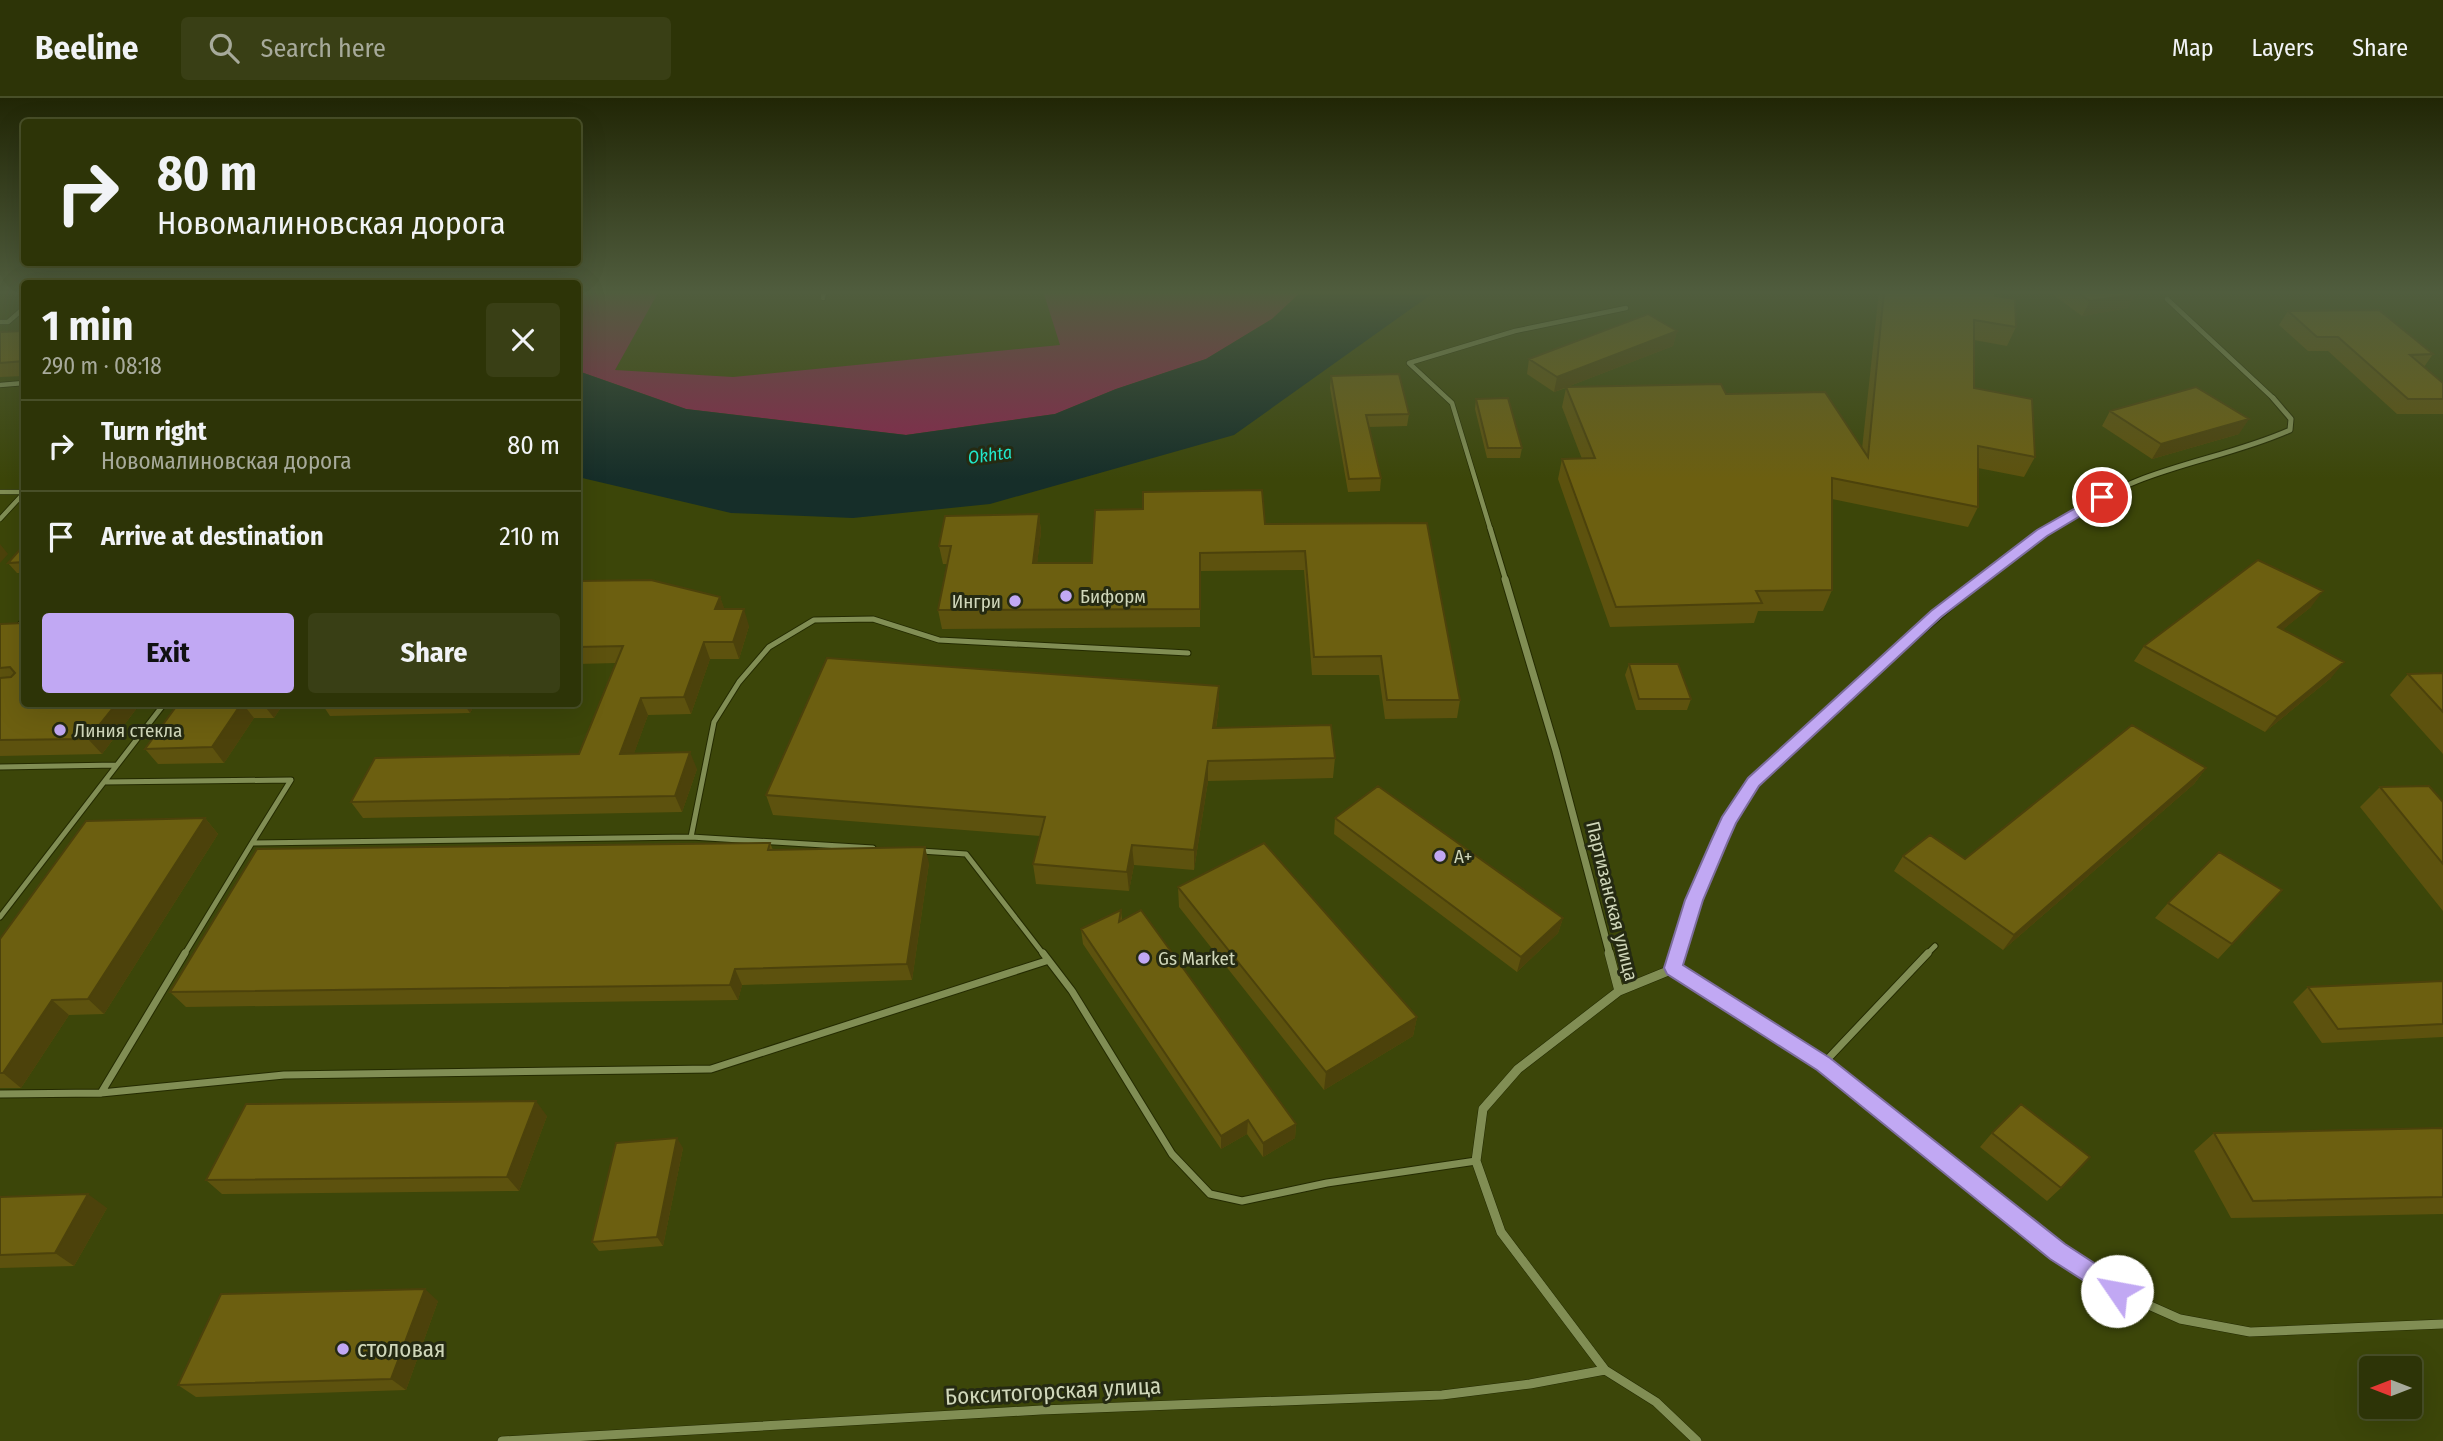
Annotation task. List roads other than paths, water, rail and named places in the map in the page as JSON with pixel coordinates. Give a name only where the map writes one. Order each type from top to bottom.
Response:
[{"type":"street","points":[[1619,991],[1673,968],[1694,900],[1728,821],[1754,782],[1936,614],[2042,533],[2088,505],[2148,476],[2271,440],[2290,430],[2291,419],[2273,398]]},
{"type":"street","name":"Партизанская улица","points":[[1490,528],[1556,751],[1619,991],[1518,1069],[1483,1109],[1476,1161],[1500,1232],[1605,1370],[1656,1402],[1697,1441]]},
{"type":"street","points":[[1673,968],[1824,1064],[2057,1252],[2117,1291],[2180,1319],[2250,1332],[2443,1324]]},
{"type":"street","name":"Бокситогорская улица","points":[[502,1441],[1041,1410],[1442,1395],[1530,1384],[1605,1370]]},
{"type":"lane","points":[[1440,354],[1409,363],[1452,403],[1490,528]]},
{"type":"lane","points":[[2226,354],[2273,398]]},
{"type":"lane","points":[[0,385],[21,383]]},
{"type":"lane","points":[[0,492],[21,492]]},
{"type":"lane","points":[[0,519],[21,495]]},
{"type":"lane","points":[[691,837],[714,723],[739,682],[769,647],[814,620],[873,619],[939,640],[1188,653]]},
{"type":"lane","points":[[0,917],[162,707]]},
{"type":"lane","points":[[0,766],[117,765]]},
{"type":"lane","points":[[101,1093],[291,780],[104,782]]},
{"type":"lane","points":[[252,843],[691,837],[876,849]]},
{"type":"lane","points":[[915,851],[966,854],[1046,961],[1072,991],[1172,1154],[1210,1194],[1241,1201],[1327,1184],[1476,1161]]},
{"type":"lane","points":[[1824,1064],[1935,946]]},
{"type":"lane","points":[[0,1094],[101,1093],[284,1076],[710,1069],[1046,961]]},
{"type":"water","name":"Okhta","points":[[1215,354],[1348,354],[1234,435],[990,504],[853,518],[731,513],[581,478],[581,372],[686,409],[906,435],[1055,414],[1116,389]]},
{"type":"place","name":"Биформ","points":[[1066,596]]},
{"type":"place","name":"Ингри","points":[[1015,601]]},
{"type":"place","name":"Линия стекла","points":[[60,730]]},
{"type":"place","name":"А+","points":[[1440,856]]},
{"type":"place","name":"Gs Market","points":[[1144,958]]},
{"type":"place","name":"столовая","points":[[343,1349]]}]
